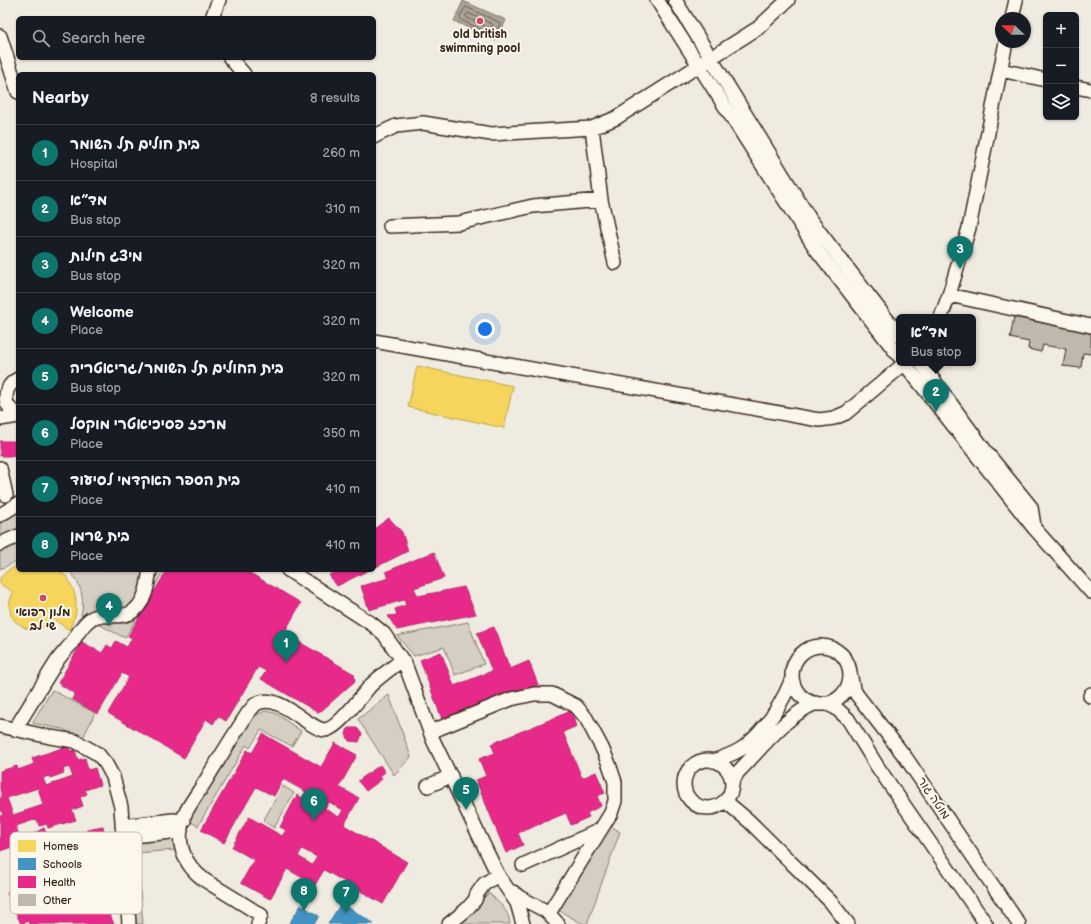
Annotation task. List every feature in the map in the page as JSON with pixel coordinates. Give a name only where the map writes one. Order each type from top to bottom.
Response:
[{"type":"street","points":[[213,16],[219,0]]},
{"type":"street","points":[[657,0],[816,249],[896,353]]},
{"type":"street","points":[[675,0],[811,221],[896,331]]},
{"type":"street","points":[[376,136],[396,126],[423,123],[491,134],[592,128],[616,118],[758,28],[788,0]]},
{"type":"street","points":[[1013,12],[1016,0]]},
{"type":"street","points":[[0,36],[16,86]]},
{"type":"street","points":[[941,314],[949,295],[968,228],[1005,48]]},
{"type":"street","points":[[232,60],[242,72]]},
{"type":"street","points":[[1001,70],[1043,79]]},
{"type":"street","points":[[1079,88],[1091,90]]},
{"type":"street","points":[[592,128],[601,200],[615,263]]},
{"type":"street","points":[[390,226],[459,223],[533,206],[601,200]]},
{"type":"street","points":[[949,295],[1091,326]]},
{"type":"street","points":[[883,315],[896,322]]},
{"type":"street","points":[[376,341],[819,420],[834,418],[846,413],[899,366]]},
{"type":"street","points":[[906,366],[1034,528],[1091,592]]},
{"type":"street","points":[[923,366],[987,453],[1031,507],[1034,528]]},
{"type":"street","points":[[0,384],[16,381]]},
{"type":"street","points":[[16,381],[7,389],[6,398],[9,407],[16,413]]},
{"type":"street","points":[[0,419],[16,415]]},
{"type":"street","points":[[0,468],[6,495]]},
{"type":"street","points":[[0,515],[16,505]]},
{"type":"street","points":[[0,544],[16,537]]},
{"type":"street","points":[[15,729],[58,660],[86,622],[97,616],[118,617],[132,612],[144,598],[150,572]]},
{"type":"street","points":[[291,572],[372,624],[384,634],[405,664],[430,732],[498,875],[518,903],[523,922]]},
{"type":"street","name":"מוטה גור","points":[[713,761],[732,754],[745,746],[762,729],[779,706],[792,679],[792,671],[795,662],[801,654],[818,646],[827,646],[840,652],[846,661],[853,688],[857,695],[906,758],[1019,924]]},
{"type":"street","points":[[258,924],[261,915],[199,876],[189,864],[181,847],[185,814],[255,704],[263,701],[270,701],[278,704],[314,726],[323,730],[328,730],[335,726],[347,714],[372,685],[402,660]]},
{"type":"street","points":[[732,782],[738,772],[789,720],[805,708],[838,699],[847,688],[850,673]]},
{"type":"street","points":[[792,679],[798,692],[804,698],[836,708],[848,719],[877,766],[986,924]]},
{"type":"street","points":[[430,732],[512,699],[534,694],[552,694],[576,706],[586,718],[602,748],[615,782],[615,800],[611,813],[550,917]]},
{"type":"street","points":[[0,726],[75,741],[98,754],[106,764],[113,777],[120,807],[122,832],[183,826]]},
{"type":"street","points":[[703,761],[713,761],[722,764],[727,769],[732,782],[732,789],[726,801],[717,806],[708,808],[703,808],[690,800],[685,786],[686,776],[692,768],[703,761]]},
{"type":"street","points":[[428,786],[451,776]]},
{"type":"street","points":[[726,801],[749,821],[830,901],[848,924]]},
{"type":"street","points":[[523,865],[600,830]]},
{"type":"street","points":[[449,924],[466,910],[484,884],[498,875]]},
{"type":"street","points":[[507,887],[518,897],[550,917]]},
{"type":"street","points":[[523,922],[527,913],[531,910],[550,917]]},
{"type":"street","points":[[128,914],[129,924]]},
{"type":"shaded area","points":[[16,513],[16,562],[0,569],[0,524]]},
{"type":"shaded area","points":[[70,572],[163,572],[125,638],[81,615],[81,591]]},
{"type":"shaded area","points":[[468,622],[484,664],[455,675],[444,647],[414,656],[397,636]]},
{"type":"shaded area","points":[[52,690],[95,713],[83,738],[62,729],[32,723]]},
{"type":"shaded area","points":[[389,695],[411,757],[394,775],[358,719]]},
{"type":"shaded area","points":[[265,711],[275,713],[301,731],[292,746],[261,730],[250,748],[246,745],[198,826],[189,821],[247,723],[256,715]]},
{"type":"shaded area","points":[[283,786],[294,793],[274,828],[263,821]]},
{"type":"shaded area","points":[[611,826],[620,832],[587,924],[583,924],[558,910]]},
{"type":"shaded area","points":[[174,836],[175,850],[142,853],[142,839]]},
{"type":"shaded area","points":[[489,893],[506,911],[510,924],[454,924]]},
{"type":"shaded area","points":[[142,912],[143,924],[133,924],[132,914],[142,914]]},
{"type":"water","name":"old british swimming pool","points":[[463,1],[506,20],[496,41],[454,21]]},
{"type":"building: Homes","points":[[417,366],[513,386],[504,428],[408,407]]},
{"type":"building: Homes","name":"מלון רפואי שי לב","points":[[16,566],[16,572],[61,572],[67,577],[74,591],[76,600],[76,613],[69,630],[53,619],[44,627],[33,630],[25,628],[15,621],[11,615],[9,604],[13,592],[0,584],[0,578],[7,571]]},
{"type":"building: Schools","points":[[341,903],[372,922],[374,924],[328,924]]},
{"type":"building: Schools","points":[[301,905],[319,916],[314,924],[289,924]]},
{"type":"building: Health","points":[[0,441],[16,441],[16,456],[0,456]]},
{"type":"building: Health","points":[[389,518],[402,532],[408,551],[376,567],[376,528]]},
{"type":"building: Health","points":[[434,552],[444,578],[414,588],[418,596],[464,587],[476,614],[397,630],[388,616],[397,615],[395,609],[406,605],[404,600],[369,610],[361,586],[389,578],[385,572]]},
{"type":"building: Health","points":[[166,572],[248,572],[301,603],[284,633],[354,674],[355,681],[319,713],[261,679],[266,671],[258,667],[226,721],[218,716],[213,724],[206,719],[184,758],[108,713],[129,677],[122,673],[98,714],[72,699],[75,694],[58,683],[82,642],[102,653],[107,645],[112,648],[116,641],[127,647],[132,638],[128,636]]},
{"type":"building: Health","points":[[335,572],[365,572],[337,586],[329,575]]},
{"type":"building: Health","points":[[494,627],[510,669],[529,661],[538,685],[443,722],[420,660],[441,652],[454,686],[492,671],[477,633]]},
{"type":"building: Health","points":[[571,711],[577,726],[563,732],[582,778],[596,772],[605,793],[597,796],[601,806],[587,813],[589,817],[571,825],[566,813],[518,833],[523,845],[506,853],[476,780],[486,776],[479,759],[495,753],[491,744]]},
{"type":"building: Health","points":[[348,728],[357,728],[362,734],[359,742],[349,741],[346,734]]},
{"type":"building: Health","points":[[263,734],[321,767],[335,743],[357,755],[339,787],[359,798],[344,825],[407,862],[383,904],[324,870],[315,885],[287,869],[270,899],[241,883],[254,860],[232,847],[249,817],[282,836],[286,830],[280,827],[297,795],[302,798],[306,792],[283,779],[274,796],[256,787],[224,843],[201,830],[247,750],[252,753]],"holes":[[[329,802],[343,810],[339,817],[325,809]],[[302,849],[317,857],[312,865],[298,856]]]},
{"type":"building: Health","points":[[68,746],[70,751],[75,750],[78,760],[85,758],[88,770],[95,768],[100,785],[85,790],[87,794],[80,797],[83,806],[72,810],[76,820],[48,828],[47,824],[39,826],[37,819],[16,826],[18,832],[10,832],[10,848],[0,851],[0,816],[3,815],[0,806],[0,798],[2,797],[0,789],[0,771],[17,766],[18,770],[34,764],[32,758]],"holes":[[[69,767],[73,777],[46,786],[43,778],[49,776],[50,778],[64,773],[63,769]],[[38,788],[43,805],[13,815],[7,798]]]},
{"type":"building: Health","points":[[380,765],[385,772],[380,776],[382,779],[366,791],[358,781]]},
{"type":"building: Health","points":[[103,826],[104,832],[88,832],[87,829]]},
{"type":"building: Health","points":[[44,828],[46,832],[36,832]]},
{"type":"building: Health","points":[[10,891],[10,900],[7,893]]},
{"type":"building: Health","points":[[16,914],[109,914],[114,924],[29,924],[28,921],[21,924]]},
{"type":"building: Other","points":[[1014,317],[1091,333],[1091,354],[1083,353],[1081,368],[1063,366],[1066,349],[1043,345],[1041,352],[1028,349],[1029,342],[1010,338]]},
{"type":"place","name":"old british swimming pool","points":[[480,21]]},
{"type":"place","name":"מיצג חילות","points":[[960,269]]},
{"type":"place","name":"מד״א","points":[[936,412]]},
{"type":"place","name":"מלון רפואי שי לב","points":[[43,598]]},
{"type":"place","name":"Welcome","points":[[109,626]]},
{"type":"place","name":"בית חולים תל השומר","points":[[286,663]]},
{"type":"place","name":"בית החולים תל השומר/גריאטריה","points":[[466,810]]},
{"type":"place","name":"מרכז פסיכיאטרי מוקסל","points":[[314,821]]},
{"type":"place","name":"בית שרמן","points":[[304,911]]},
{"type":"place","name":"בית הספר האקדמי לסיעוד","points":[[346,913]]}]
